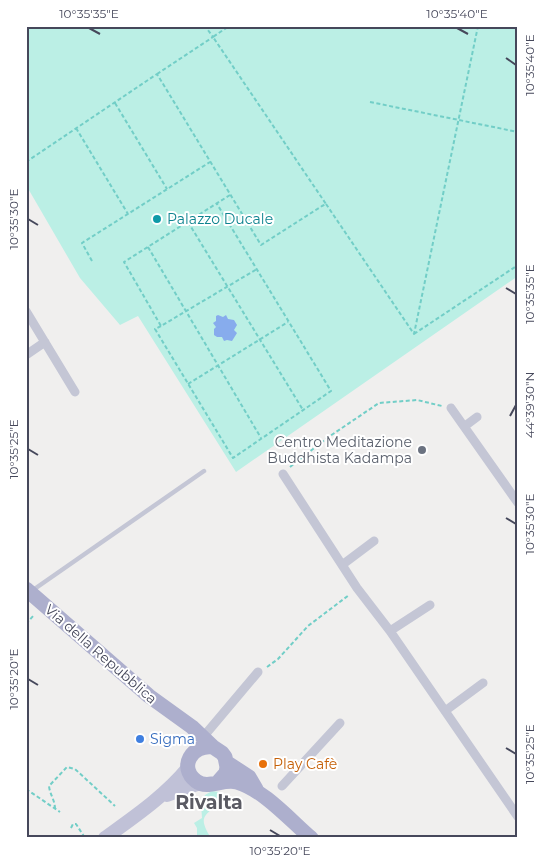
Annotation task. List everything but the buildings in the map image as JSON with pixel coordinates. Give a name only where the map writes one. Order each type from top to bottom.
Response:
[{"type":"main road","name":"Via della Repubblica","points":[[28,590],[149,696],[222,752],[226,762],[250,777],[257,790]]},
{"type":"main road","name":"Via della Repubblica","points":[[176,718],[187,736],[193,753]]},
{"type":"main road","points":[[111,836],[177,782],[188,768],[193,753],[208,742]]},
{"type":"main road","points":[[219,781],[226,773],[226,762]]},
{"type":"main road","points":[[188,768],[195,780],[200,783]]},
{"type":"main road","name":"Via della Repubblica","points":[[200,783],[210,785],[219,781],[237,782],[257,790],[311,838]]},
{"type":"main road","points":[[156,799],[200,783]]},
{"type":"street","points":[[26,311],[75,392]]},
{"type":"street","points":[[26,354],[45,342]]},
{"type":"street","points":[[451,408],[518,503]]},
{"type":"street","points":[[465,426],[477,417]]},
{"type":"street","points":[[283,474],[357,588],[390,631],[518,817]]},
{"type":"street","points":[[342,565],[374,541]]},
{"type":"street","points":[[390,631],[430,605]]},
{"type":"street","points":[[208,742],[258,672]]},
{"type":"street","points":[[444,711],[483,683]]},
{"type":"street","points":[[282,786],[340,723]]},
{"type":"lane","points":[[28,590],[204,471]]},
{"type":"path","points":[[205,26],[414,334]]},
{"type":"path","points":[[26,162],[229,26]]},
{"type":"path","points":[[414,334],[478,26]]},
{"type":"path","points":[[157,74],[261,245],[326,204]]},
{"type":"path","points":[[370,102],[518,132]]},
{"type":"path","points":[[115,103],[167,189]]},
{"type":"path","points":[[76,128],[128,214]]},
{"type":"path","points":[[92,261],[82,243],[210,162]]},
{"type":"path","points":[[161,326],[124,262],[230,195]]},
{"type":"path","points":[[217,204],[257,269],[331,391],[233,458],[155,330],[257,269]]},
{"type":"path","points":[[188,222],[303,410]]},
{"type":"path","points":[[148,246],[262,438]]},
{"type":"path","points":[[414,334],[518,265]]},
{"type":"path","points":[[188,384],[289,322]]},
{"type":"path","points":[[283,474],[295,462],[379,402],[417,400],[451,408]]},
{"type":"path","points":[[258,672],[278,660],[308,626],[357,588]]},
{"type":"path","points":[[26,624],[36,612]]},
{"type":"path","points":[[55,809],[55,800],[50,794],[49,786],[67,767],[76,769],[115,806]]},
{"type":"path","points":[[26,790],[60,812]]},
{"type":"path","points":[[71,828],[73,824],[76,824],[85,838]]},
{"type":"green space","points":[[26,26],[518,26],[518,276],[236,472],[138,316],[120,325],[80,278],[26,185]]},
{"type":"green space","points":[[212,791],[219,792],[220,799],[204,819],[206,830],[211,838],[200,838],[197,835],[197,828],[194,823],[202,818],[201,803],[205,795]]},
{"type":"water","points":[[218,315],[223,317],[226,315],[228,319],[234,320],[237,325],[234,330],[237,333],[232,341],[224,341],[222,337],[214,335],[216,327],[213,323]]},
{"type":"place","name":"Palazzo Ducale","points":[[157,219]]},
{"type":"place","name":"Centro Meditazione Buddhista Kadampa","points":[[422,450]]},
{"type":"place","name":"Sigma","points":[[140,739]]},
{"type":"place","name":"Play Cafè","points":[[263,764]]},
{"type":"district","name":"Rivalta","points":[[209,802]]}]
